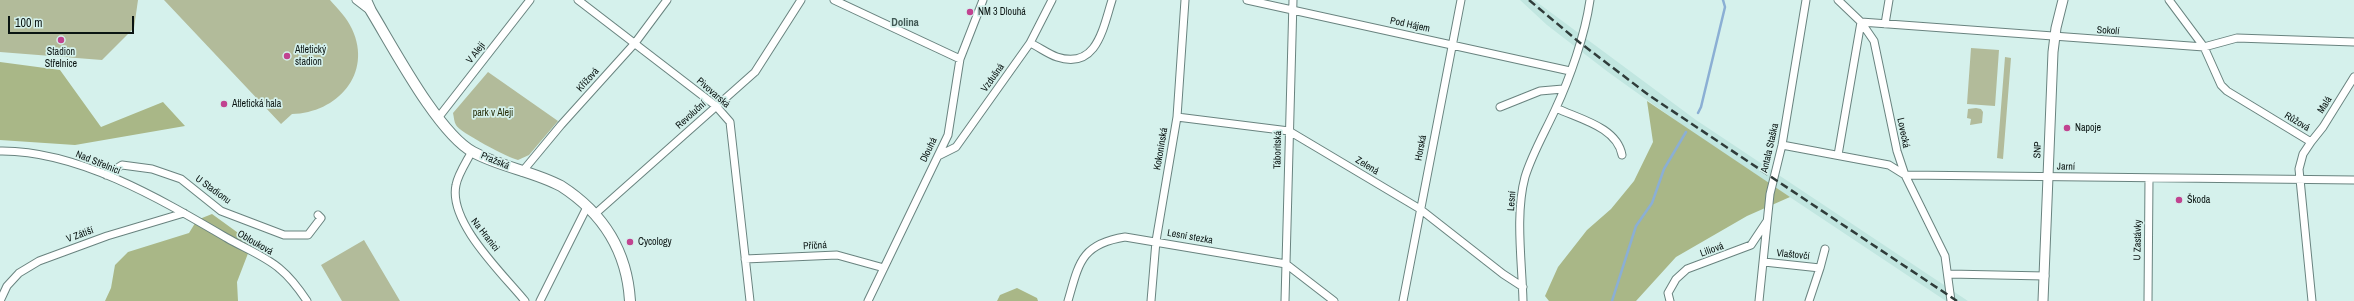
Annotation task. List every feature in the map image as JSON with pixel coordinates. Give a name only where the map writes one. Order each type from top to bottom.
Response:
[{"type":"main road","name":"Pražská","points":[[366,0],[371,11],[438,118],[453,135],[472,151],[522,172],[551,181],[573,194],[595,214],[610,233],[624,261],[630,301]]},
{"type":"street","points":[[356,0],[371,11]]},
{"type":"street","name":"V Aleji","points":[[438,118],[530,0]]},
{"type":"street","name":"Pivovarská","points":[[578,0],[716,106],[730,122],[750,301]]},
{"type":"street","name":"Křížová","points":[[522,172],[561,125],[635,43],[667,0]]},
{"type":"street","name":"Revoluční","points":[[595,214],[755,72],[801,0]]},
{"type":"street","points":[[834,0],[960,59]]},
{"type":"street","name":"Dlouhá","points":[[868,301],[948,134],[960,59],[983,0]]},
{"type":"street","name":"Vzdušná","points":[[937,156],[956,147],[1030,43],[1052,0]]},
{"type":"street","points":[[1030,43],[1056,57],[1073,60],[1087,56],[1099,39],[1112,0]]},
{"type":"street","name":"Kokonínská","points":[[1151,301],[1156,241],[1177,117],[1185,0]]},
{"type":"street","name":"Pod Hájem","points":[[1246,0],[1293,9],[1570,71]]},
{"type":"street","name":"Táboritská","points":[[1284,301],[1293,0]]},
{"type":"street","name":"Horská","points":[[1403,301],[1451,44],[1462,0]]},
{"type":"street","name":"Lesní","points":[[1523,301],[1521,203],[1523,186],[1530,164],[1556,108],[1570,71],[1587,18],[1590,0]]},
{"type":"street","name":"Antala Staška","points":[[1759,301],[1770,194],[1782,145],[1806,0]]},
{"type":"street","name":"Lovecká","points":[[1838,0],[1861,22],[1874,41],[1897,151],[1905,175],[1945,256],[1949,274],[1951,301]]},
{"type":"street","points":[[1885,24],[1889,0]]},
{"type":"street","name":"SNP","points":[[2044,301],[2055,37],[2063,0]]},
{"type":"street","name":"Růžová","points":[[2169,0],[2204,47],[2221,85],[2227,91],[2311,142],[2303,154],[2300,180],[2312,301]]},
{"type":"street","points":[[1838,155],[1861,22]]},
{"type":"street","name":"Sokolí","points":[[1861,22],[2204,47],[2237,38],[2354,42]]},
{"type":"street","name":"Malá","points":[[2311,142],[2323,127],[2354,77]]},
{"type":"street","points":[[1500,107],[1540,91],[1563,89]]},
{"type":"street","points":[[1556,108],[1596,126],[1613,136],[1618,141],[1622,155]]},
{"type":"street","name":"Zelená","points":[[1177,117],[1289,131],[1420,209],[1503,274],[1523,287]]},
{"type":"street","name":"Jarní","points":[[1782,145],[1889,166],[1905,175],[2149,179],[2354,180]]},
{"type":"street","name":"Nad Střelnicí","points":[[0,151],[18,151],[66,160],[106,175],[184,213]]},
{"type":"street","name":"Na Hranici","points":[[472,151],[456,185],[456,206],[464,226],[525,301]]},
{"type":"street","name":"U Stadionu","points":[[106,175],[122,165],[152,169],[181,179],[222,210],[284,235],[308,235],[321,218],[318,215]]},
{"type":"street","name":"U Zastávky","points":[[2148,301],[2149,179]]},
{"type":"street","points":[[540,301],[587,207]]},
{"type":"street","name":"V Zátiší","points":[[0,301],[7,286],[19,273],[39,261],[107,236],[184,213]]},
{"type":"street","name":"Oblouková","points":[[184,213],[279,268],[294,282],[307,301]]},
{"type":"street","name":"Liliová","points":[[1670,301],[1668,293],[1676,279],[1687,269],[1751,245],[1768,220]]},
{"type":"street","name":"Lesní stezka","points":[[1068,301],[1079,263],[1095,245],[1107,240],[1125,237],[1286,264],[1334,301]]},
{"type":"street","name":"Vlaštovčí","points":[[1810,301],[1825,249]]},
{"type":"street","name":"Příčná","points":[[746,259],[837,255],[884,268]]},
{"type":"street","name":"Vlaštovčí","points":[[1764,262],[1820,268]]},
{"type":"street","points":[[1949,274],[2045,276]]},
{"type":"shaded area","points":[[1520,0],[1534,0],[1696,120],[1968,301],[1946,301],[1689,130],[1608,72],[1547,25]]},
{"type":"green space","name":"Stadion Střelnice","points":[[0,0],[138,0],[134,28],[102,60],[0,52]]},
{"type":"green space","name":"Atletický stadion","points":[[164,0],[330,0],[352,29],[357,46],[358,61],[354,75],[347,88],[336,99],[323,107],[308,112],[292,114],[281,124]]},
{"type":"green space","points":[[1971,48],[1999,50],[1995,106],[1967,104]]},
{"type":"green space","points":[[2005,57],[2011,58],[2003,159],[1997,158]]},
{"type":"green space","points":[[0,62],[60,70],[101,127],[163,102],[185,126],[75,145],[0,140]]},
{"type":"green space","name":"park v Aleji","points":[[488,72],[558,121],[529,155],[518,160],[475,139],[456,125],[453,113]]},
{"type":"green space","points":[[1647,101],[1790,197],[1747,216],[1676,257],[1636,301],[1549,301],[1545,296],[1558,267],[1587,230],[1611,209],[1634,181],[1653,142]]},
{"type":"green space","points":[[1968,109],[1981,109],[1983,112],[1982,123],[1970,125],[1971,119],[1967,118]]},
{"type":"green space","points":[[212,214],[252,243],[237,282],[238,301],[105,301],[111,288],[115,265],[128,252],[189,233],[197,220]]},
{"type":"green space","points":[[364,240],[400,301],[342,301],[321,265]]},
{"type":"green space","points":[[1017,288],[1037,298],[1038,301],[997,301],[1000,295]]},
{"type":"waterway","points":[[1698,113],[1701,107],[1725,7],[1723,0]]},
{"type":"waterway","points":[[1612,301],[1636,226],[1652,203],[1664,169],[1686,132]]},
{"type":"railway","points":[[1529,0],[1579,42],[1650,96],[1957,301]]},
{"type":"place","name":"NM 3 Dlouhá","points":[[970,12]]},
{"type":"place","name":"Stadion Střelnice","points":[[61,40]]},
{"type":"place","name":"Atletický stadion","points":[[287,56]]},
{"type":"place","name":"Atletická hala","points":[[224,104]]},
{"type":"place","name":"Napoje","points":[[2067,128]]},
{"type":"place","name":"Škoda","points":[[2179,200]]},
{"type":"place","name":"Cycology","points":[[630,242]]},
{"type":"district","name":"Dolina","points":[[905,23]]}]
